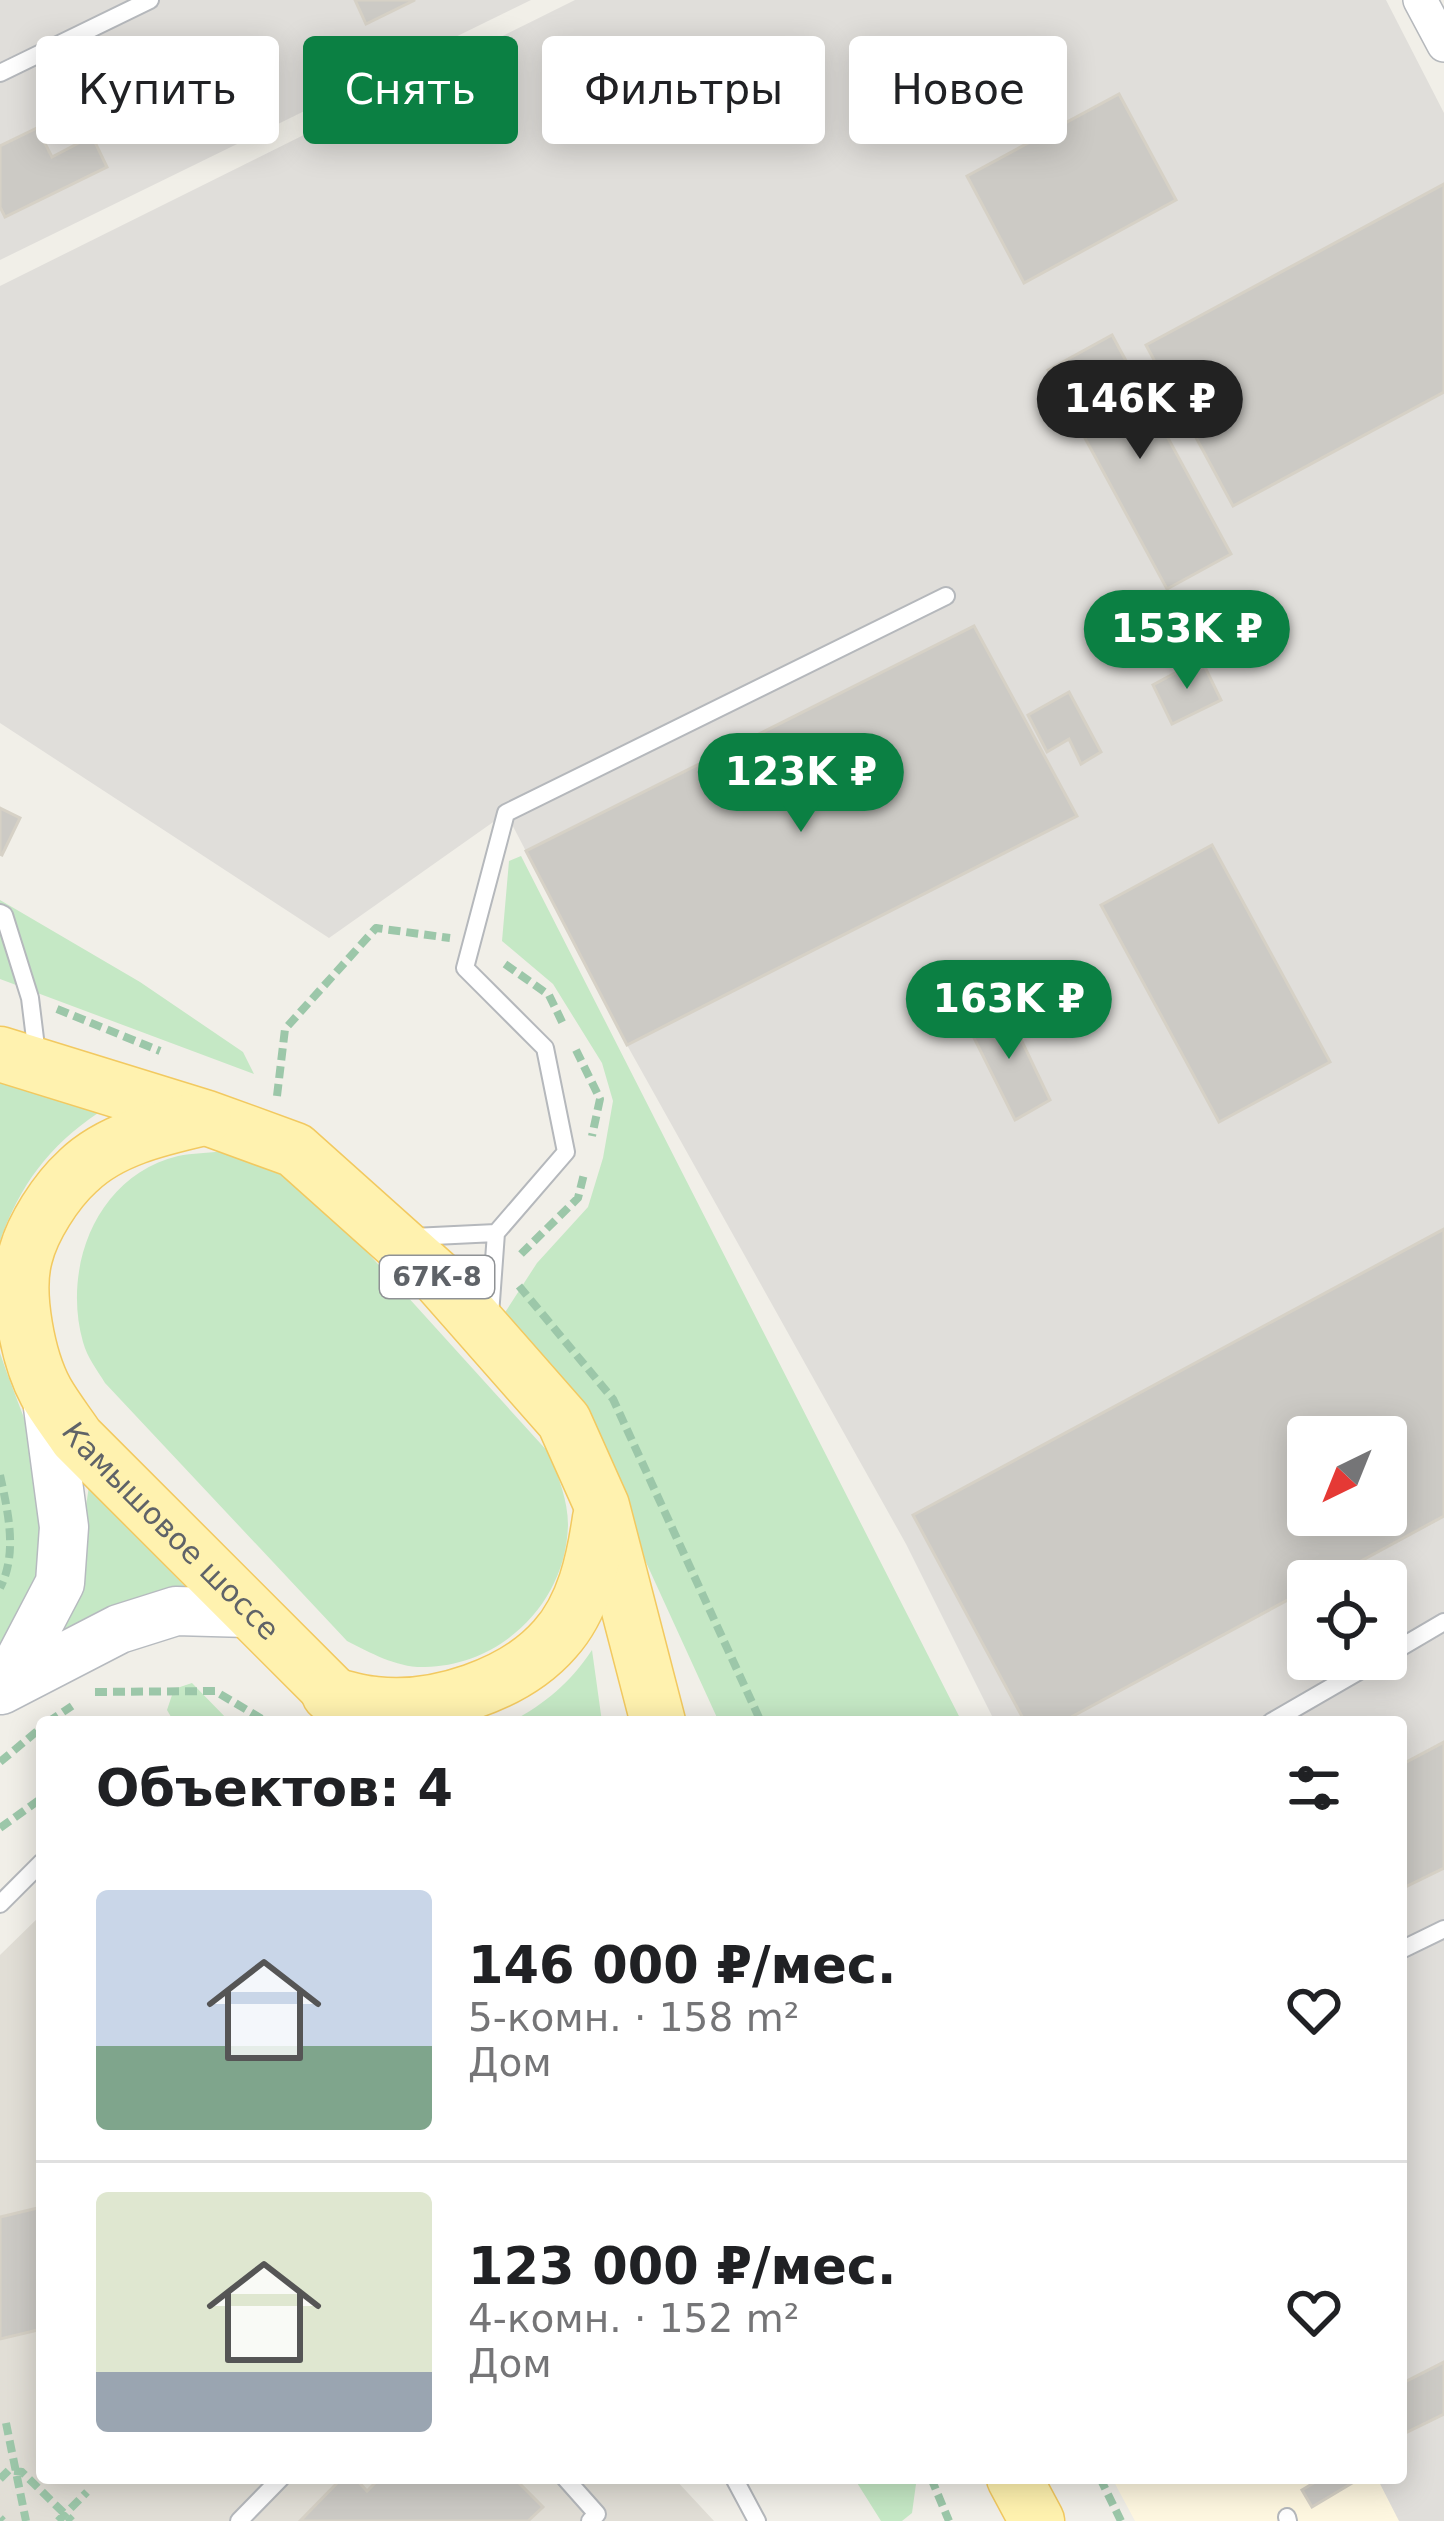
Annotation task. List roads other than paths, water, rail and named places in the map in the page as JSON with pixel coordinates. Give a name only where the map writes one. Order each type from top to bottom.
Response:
[{"type":"main road","points":[[19,1061],[207,1118]]},
{"type":"main road","name":"67К-8","points":[[207,1118],[295,1150],[396,1238],[564,1421],[602,1506]]},
{"type":"main road","name":"Камышовое шоссе","points":[[39,1375],[23,1307],[24,1258],[48,1209],[78,1170],[114,1147],[153,1130],[207,1118]]},
{"type":"main road","name":"Камышовое шоссе","points":[[0,1311],[77,1438],[345,1708],[424,1704],[517,1671],[555,1639],[579,1602],[596,1551],[602,1506]]},
{"type":"main road","points":[[4,1687],[60,1583],[64,1527],[39,1375]]},
{"type":"main road","points":[[602,1506],[656,1716]]},
{"type":"main road","points":[[4,1687],[118,1629],[176,1611],[248,1613]]},
{"type":"main road","points":[[1017,2484],[1037,2521]]},
{"type":"street","points":[[1420,0],[1444,45]]},
{"type":"lane","points":[[0,73],[150,0]]},
{"type":"lane","points":[[488,1334],[496,1232],[566,1152],[545,1048],[464,968],[506,813],[946,596]]},
{"type":"lane","points":[[0,913],[30,998],[19,1061]]},
{"type":"lane","points":[[396,1238],[496,1232]]},
{"type":"lane","points":[[1407,1643],[1444,1622]]},
{"type":"lane","points":[[1281,1716],[1343,1680]]},
{"type":"lane","points":[[0,1904],[36,1868]]},
{"type":"lane","points":[[1407,1946],[1444,1929]]},
{"type":"lane","points":[[239,2521],[274,2484]]},
{"type":"lane","points":[[571,2484],[597,2514],[590,2521]]},
{"type":"lane","points":[[737,2484],[757,2521]]}]
